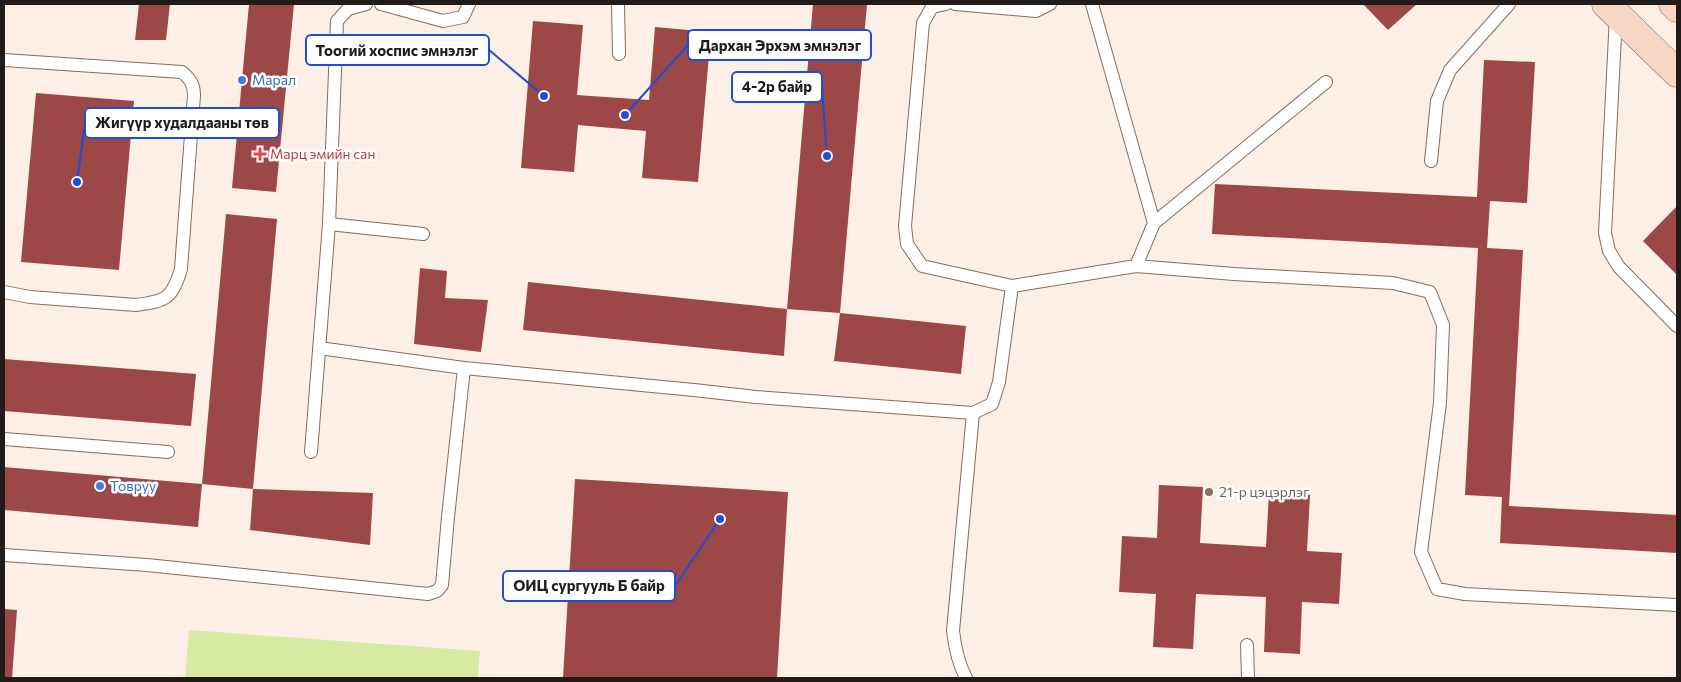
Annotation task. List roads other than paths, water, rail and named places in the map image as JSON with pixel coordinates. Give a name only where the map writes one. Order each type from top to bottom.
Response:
[{"type":"main road","points":[[1673,4],[1677,8]]},
{"type":"main road","points":[[1612,9],[1677,73]]},
{"type":"lane","points":[[311,452],[329,224],[337,21],[348,9],[366,4]]},
{"type":"lane","points":[[381,4],[443,20],[463,17],[469,4]]},
{"type":"lane","points":[[618,4],[619,54]]},
{"type":"lane","points":[[946,4],[932,7],[923,23],[905,226],[907,244],[922,266],[1012,286],[1136,266],[1234,274],[1393,283],[1430,292],[1443,325],[1440,403],[1421,552],[1437,589],[1465,594],[1677,605]]},
{"type":"lane","points":[[955,4],[1036,11],[1050,4]]},
{"type":"lane","points":[[1092,4],[1154,223]]},
{"type":"lane","points":[[1430,161],[1437,101],[1450,70],[1505,5]]},
{"type":"lane","points":[[1612,9],[1605,233],[1609,251],[1619,267],[1677,326]]},
{"type":"lane","points":[[4,60],[182,72],[194,86],[194,95],[180,268],[175,287],[164,298],[153,303],[136,305],[30,297],[4,292]]},
{"type":"lane","points":[[1136,266],[1154,223],[1326,82]]},
{"type":"lane","points":[[329,224],[424,234]]},
{"type":"lane","points":[[319,348],[464,368],[756,397],[973,413],[992,404],[999,382],[1012,286]]},
{"type":"lane","points":[[4,555],[147,565],[428,594],[437,591],[442,585],[464,368]]},
{"type":"lane","points":[[966,678],[954,648],[953,631],[973,413]]},
{"type":"lane","points":[[4,439],[168,452]]},
{"type":"lane","points":[[1247,645],[1248,678]]},
{"type":"place","name":"Марал","points":[[242,80]]},
{"type":"place","name":"Тоогий хоспис эмнэлэг","points":[[544,96]]},
{"type":"place","name":"Дархан Эрхэм эмнэлэг","points":[[625,115]]},
{"type":"place","name":"Марц эмийн сан","points":[[260,154]]},
{"type":"place","name":"4-2р байр","points":[[827,156]]},
{"type":"place","name":"Жигүүр худалдааны төв","points":[[77,182]]},
{"type":"place","name":"Товруу","points":[[100,486]]},
{"type":"place","name":"21-р цэцэрлэг","points":[[1209,492]]},
{"type":"place","name":"ОИЦ сургууль Б байр","points":[[720,519]]}]
